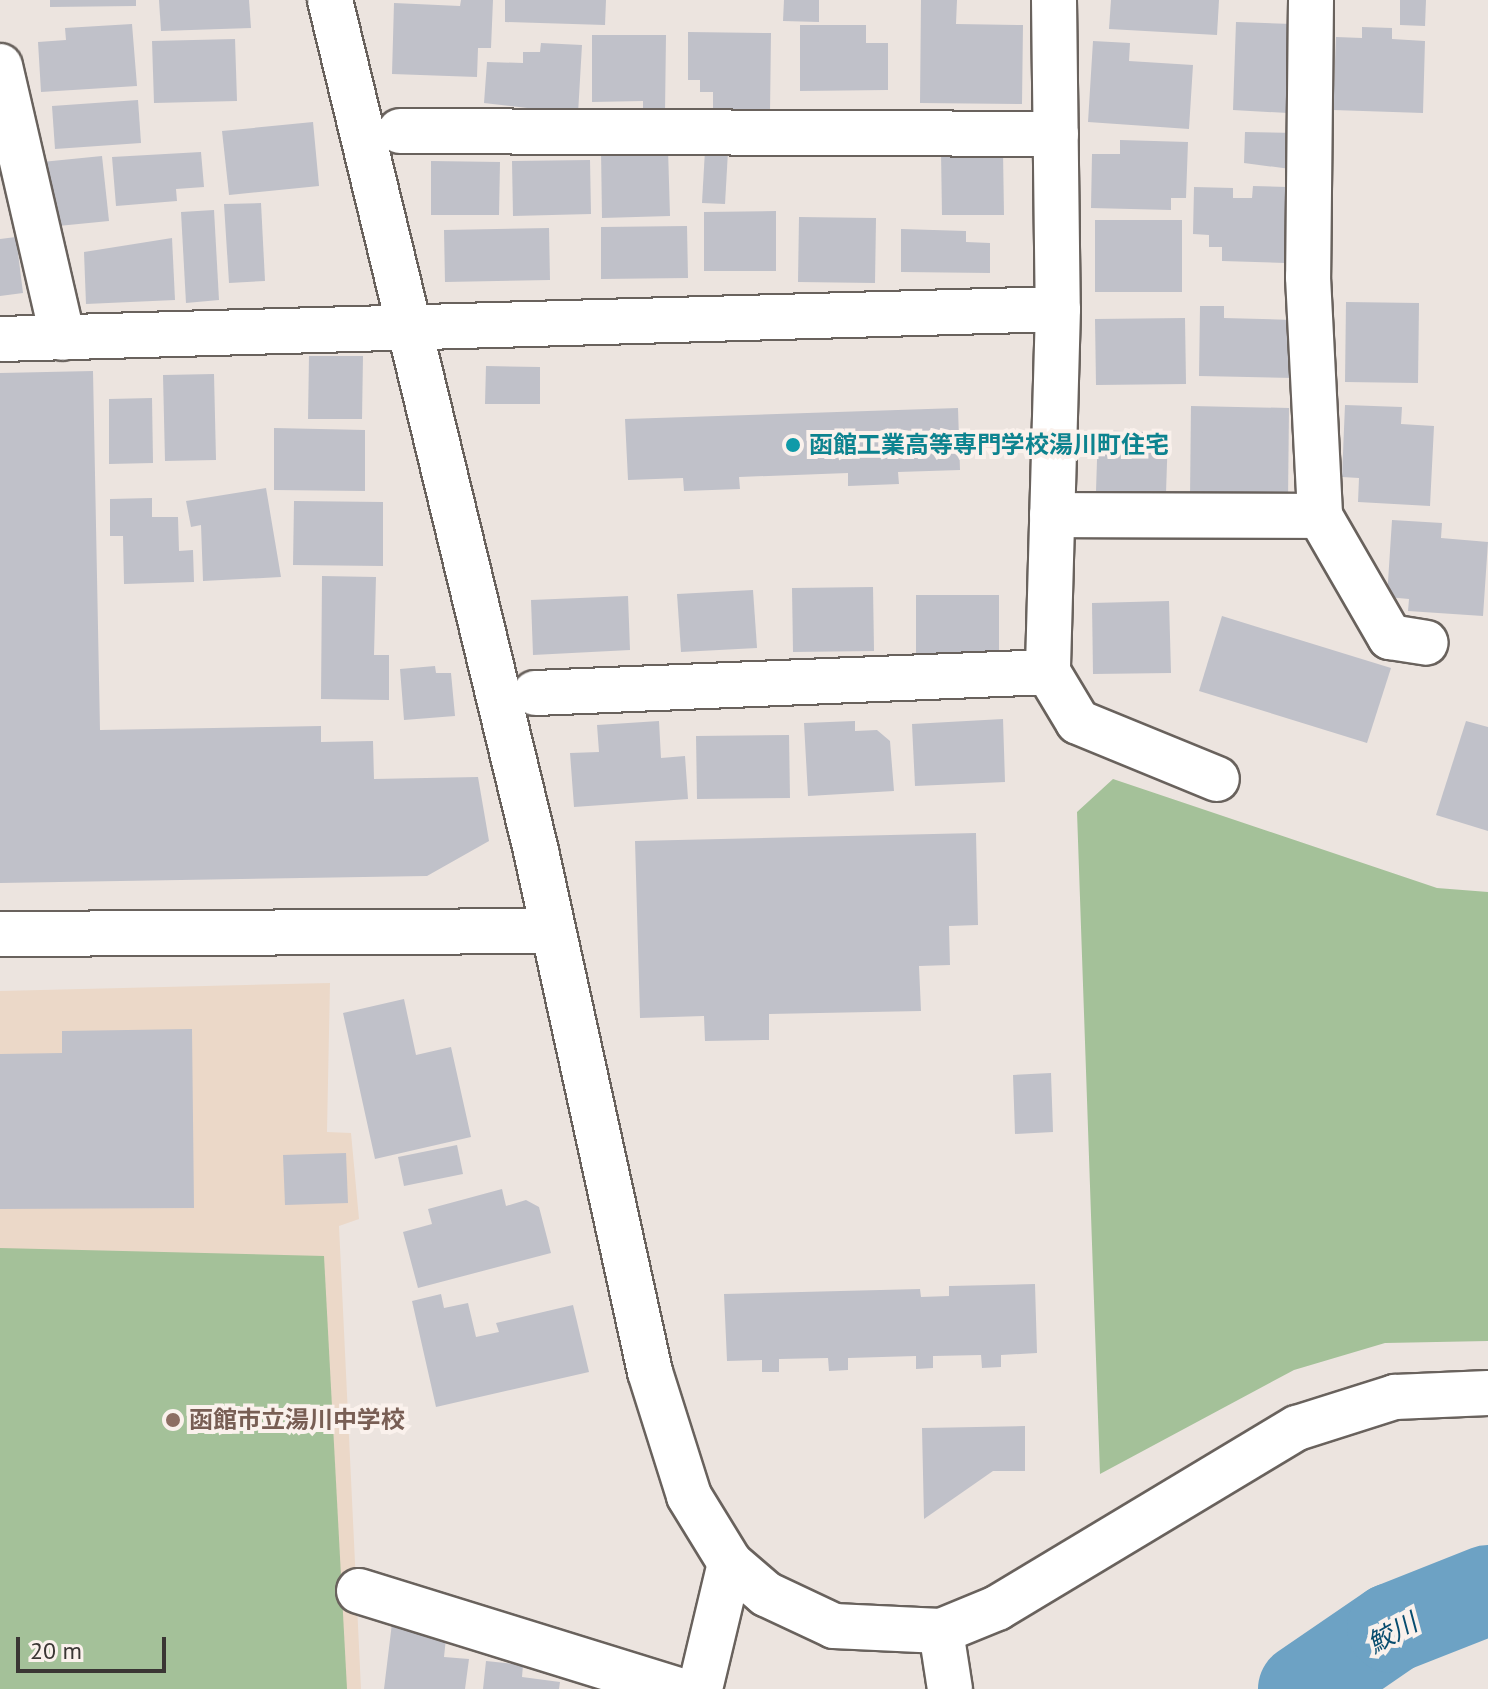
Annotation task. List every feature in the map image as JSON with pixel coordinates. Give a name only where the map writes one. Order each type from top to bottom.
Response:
[{"type":"street","points":[[330,0],[412,327],[650,1372],[689,1496],[730,1563],[766,1594],[834,1626],[941,1631],[997,1608],[1297,1428],[1395,1397],[1488,1393]]},
{"type":"street","points":[[1054,0],[1058,309],[1048,672],[1078,722],[1217,779]]},
{"type":"street","points":[[1311,0],[1308,277],[1320,516],[1390,637],[1426,643]]},
{"type":"street","points":[[0,66],[63,338]]},
{"type":"street","points":[[400,131],[1056,134]]},
{"type":"street","points":[[0,339],[1058,309]]},
{"type":"street","points":[[1052,515],[1320,516]]},
{"type":"street","points":[[535,693],[1048,672]]},
{"type":"street","points":[[0,934],[552,931]]},
{"type":"street","points":[[700,1689],[730,1563]]},
{"type":"street","points":[[359,1591],[676,1689]]},
{"type":"street","points":[[941,1631],[950,1689]]},
{"type":"shaded area","name":"函館市立湯川中学校","points":[[330,983],[327,1132],[351,1133],[359,1219],[339,1226],[361,1689],[0,1689],[0,991]]},
{"type":"green space","points":[[1113,779],[1437,888],[1488,892],[1488,1341],[1385,1343],[1294,1370],[1100,1474],[1077,812]]},
{"type":"green space","name":"函館市立湯川中学校","points":[[0,1248],[324,1256],[347,1689],[0,1689]]},
{"type":"building","points":[[50,0],[136,0],[136,6],[50,7]]},
{"type":"building","points":[[159,0],[249,0],[251,28],[161,31]]},
{"type":"building","points":[[461,0],[493,0],[491,48],[478,48],[477,77],[392,74],[394,3],[460,6]]},
{"type":"building","points":[[505,0],[606,0],[605,25],[505,22]]},
{"type":"building","points":[[784,0],[819,0],[819,22],[783,21]]},
{"type":"building","points":[[921,0],[957,0],[956,24],[1023,25],[1022,104],[920,103]]},
{"type":"building","points":[[1111,0],[1219,0],[1217,35],[1109,29]]},
{"type":"building","points":[[1400,0],[1426,0],[1425,26],[1400,25]]},
{"type":"building","points":[[1236,22],[1292,24],[1288,113],[1233,110]]},
{"type":"building","points":[[132,24],[137,86],[41,92],[38,42],[66,40],[65,28]]},
{"type":"building","points":[[800,25],[866,25],[866,43],[888,43],[888,90],[800,91]]},
{"type":"building","points":[[1362,27],[1392,28],[1392,39],[1425,41],[1423,113],[1333,110],[1336,37],[1362,38]]},
{"type":"building","points":[[688,32],[771,33],[770,113],[713,113],[713,92],[700,92],[700,80],[688,80]]},
{"type":"building","points":[[592,35],[666,35],[665,113],[643,112],[643,101],[592,102]]},
{"type":"building","points":[[235,39],[237,101],[154,103],[152,41]]},
{"type":"building","points":[[1093,41],[1130,43],[1129,61],[1193,65],[1189,129],[1088,122]]},
{"type":"building","points":[[541,43],[582,45],[578,114],[484,103],[487,62],[523,63],[523,52],[540,52]]},
{"type":"building","points":[[138,100],[141,143],[55,149],[52,106]]},
{"type":"building","points":[[313,122],[319,186],[229,195],[222,131]]},
{"type":"building","points":[[1245,132],[1298,133],[1298,170],[1244,163]]},
{"type":"building","points":[[1120,140],[1188,142],[1186,198],[1171,198],[1171,210],[1091,208],[1092,154],[1120,154]]},
{"type":"building","points":[[668,149],[670,216],[602,218],[601,150]]},
{"type":"building","points":[[705,150],[728,151],[725,204],[702,203]]},
{"type":"building","points":[[201,152],[204,187],[176,189],[177,201],[116,206],[112,157]]},
{"type":"building","points":[[941,152],[1003,152],[1004,215],[942,215]]},
{"type":"building","points":[[102,156],[109,221],[48,227],[42,162]]},
{"type":"building","points":[[590,160],[591,214],[513,216],[512,161]]},
{"type":"building","points":[[431,161],[500,162],[499,215],[431,215]]},
{"type":"building","points":[[1253,186],[1287,187],[1285,263],[1222,261],[1222,247],[1209,247],[1209,235],[1193,234],[1194,187],[1233,188],[1233,198],[1252,198]]},
{"type":"building","points":[[261,203],[265,281],[229,283],[224,204]]},
{"type":"building","points":[[214,210],[219,300],[186,303],[181,212]]},
{"type":"building","points":[[776,211],[776,271],[704,271],[704,212]]},
{"type":"building","points":[[799,217],[876,218],[875,283],[798,282]]},
{"type":"building","points":[[1095,220],[1182,220],[1182,292],[1095,292]]},
{"type":"building","points":[[687,226],[688,278],[601,279],[601,227]]},
{"type":"building","points":[[549,228],[550,280],[445,282],[444,230]]},
{"type":"building","points":[[901,229],[966,231],[966,242],[990,243],[990,273],[901,272]]},
{"type":"building","points":[[16,237],[23,293],[0,296],[0,239]]},
{"type":"building","points":[[172,238],[175,300],[86,304],[84,252]]},
{"type":"building","points":[[1346,302],[1419,303],[1418,383],[1345,382]]},
{"type":"building","points":[[1200,306],[1224,306],[1224,318],[1294,320],[1293,378],[1199,376]]},
{"type":"building","points":[[1185,318],[1186,384],[1096,385],[1095,319]]},
{"type":"building","points":[[309,356],[363,356],[362,419],[308,419]]},
{"type":"building","points":[[486,366],[540,367],[540,404],[485,404]]},
{"type":"building","points":[[93,371],[100,730],[321,726],[321,742],[373,741],[374,779],[478,777],[489,841],[427,876],[0,883],[0,373]]},
{"type":"building","points":[[214,374],[216,460],[165,461],[163,375]]},
{"type":"building","points":[[152,398],[153,463],[109,464],[109,399]]},
{"type":"building","points":[[1345,405],[1402,407],[1401,424],[1434,426],[1430,506],[1358,502],[1359,478],[1342,477]]},
{"type":"building","points":[[1191,406],[1289,408],[1288,500],[1190,498]]},
{"type":"building","name":"函館工業高等専門学校湯川町住宅","points":[[958,408],[960,470],[898,472],[899,484],[848,486],[848,473],[739,477],[740,489],[684,491],[683,478],[628,480],[625,419]]},
{"type":"building","points":[[274,428],[365,430],[365,491],[274,490]]},
{"type":"building","points":[[1098,430],[1168,433],[1166,493],[1096,491]]},
{"type":"building","points":[[266,488],[281,577],[203,581],[201,525],[191,527],[186,501]]},
{"type":"building","points":[[152,498],[152,517],[178,517],[179,551],[193,550],[194,582],[124,584],[123,536],[110,536],[110,499]]},
{"type":"building","points":[[294,501],[383,502],[383,566],[293,565]]},
{"type":"building","points":[[1392,520],[1442,523],[1441,538],[1488,542],[1483,616],[1408,611],[1409,599],[1387,597]]},
{"type":"building","points":[[322,576],[376,577],[374,655],[389,655],[389,700],[321,699]]},
{"type":"building","points":[[873,587],[874,651],[793,652],[792,588]]},
{"type":"building","points":[[753,590],[757,648],[681,652],[677,594]]},
{"type":"building","points":[[916,595],[999,595],[999,653],[916,653]]},
{"type":"building","points":[[628,596],[630,650],[533,655],[531,600]]},
{"type":"building","points":[[1169,601],[1171,673],[1093,674],[1092,603]]},
{"type":"building","points":[[1222,616],[1391,668],[1367,743],[1199,691]]},
{"type":"building","points":[[435,666],[436,673],[451,673],[455,716],[404,720],[400,669]]},
{"type":"building","points":[[1003,719],[1005,782],[915,786],[912,724]]},
{"type":"building","points":[[659,721],[661,758],[685,756],[688,799],[574,807],[570,753],[599,752],[597,725]]},
{"type":"building","points":[[855,721],[855,731],[877,730],[890,741],[894,791],[808,796],[804,723]]},
{"type":"building","points":[[1466,721],[1488,727],[1488,831],[1436,815]]},
{"type":"building","points":[[789,735],[790,798],[697,799],[696,736]]},
{"type":"building","points":[[976,833],[978,925],[949,926],[950,965],[919,966],[921,1011],[769,1014],[769,1040],[705,1041],[704,1016],[640,1018],[635,841]]},
{"type":"building","points":[[404,999],[416,1055],[451,1047],[471,1137],[375,1159],[343,1013]]},
{"type":"building","points":[[192,1029],[194,1208],[0,1209],[0,1054],[62,1053],[62,1031]]},
{"type":"building","points":[[1051,1073],[1053,1132],[1015,1134],[1013,1075]]},
{"type":"building","points":[[457,1145],[463,1174],[404,1186],[398,1157]]},
{"type":"building","points":[[346,1153],[348,1203],[285,1205],[283,1155]]},
{"type":"building","points":[[502,1189],[506,1206],[526,1200],[539,1207],[551,1253],[418,1288],[403,1232],[432,1224],[428,1209]]},
{"type":"building","points":[[1035,1284],[1037,1353],[1001,1355],[1001,1367],[982,1368],[981,1355],[933,1356],[933,1368],[916,1369],[916,1356],[848,1358],[848,1370],[829,1371],[828,1358],[779,1359],[779,1372],[762,1372],[762,1360],[727,1361],[724,1294],[920,1289],[921,1297],[949,1296],[949,1286]]},
{"type":"building","points":[[441,1294],[444,1308],[468,1303],[476,1337],[499,1332],[496,1323],[573,1305],[589,1372],[436,1407],[412,1301]]},
{"type":"building","points":[[1025,1426],[1025,1471],[993,1471],[924,1519],[922,1428]]},
{"type":"building","points":[[392,1623],[447,1629],[444,1657],[469,1659],[465,1689],[384,1689]]},
{"type":"building","points":[[486,1661],[523,1665],[522,1677],[560,1682],[559,1689],[483,1689]]},
{"type":"waterway","name":"鮫川","points":[[1303,1689],[1392,1628],[1488,1590]]},
{"type":"place","name":"函館工業高等専門学校湯川町住宅","points":[[793,445]]},
{"type":"place","name":"函館市立湯川中学校","points":[[173,1420]]}]
